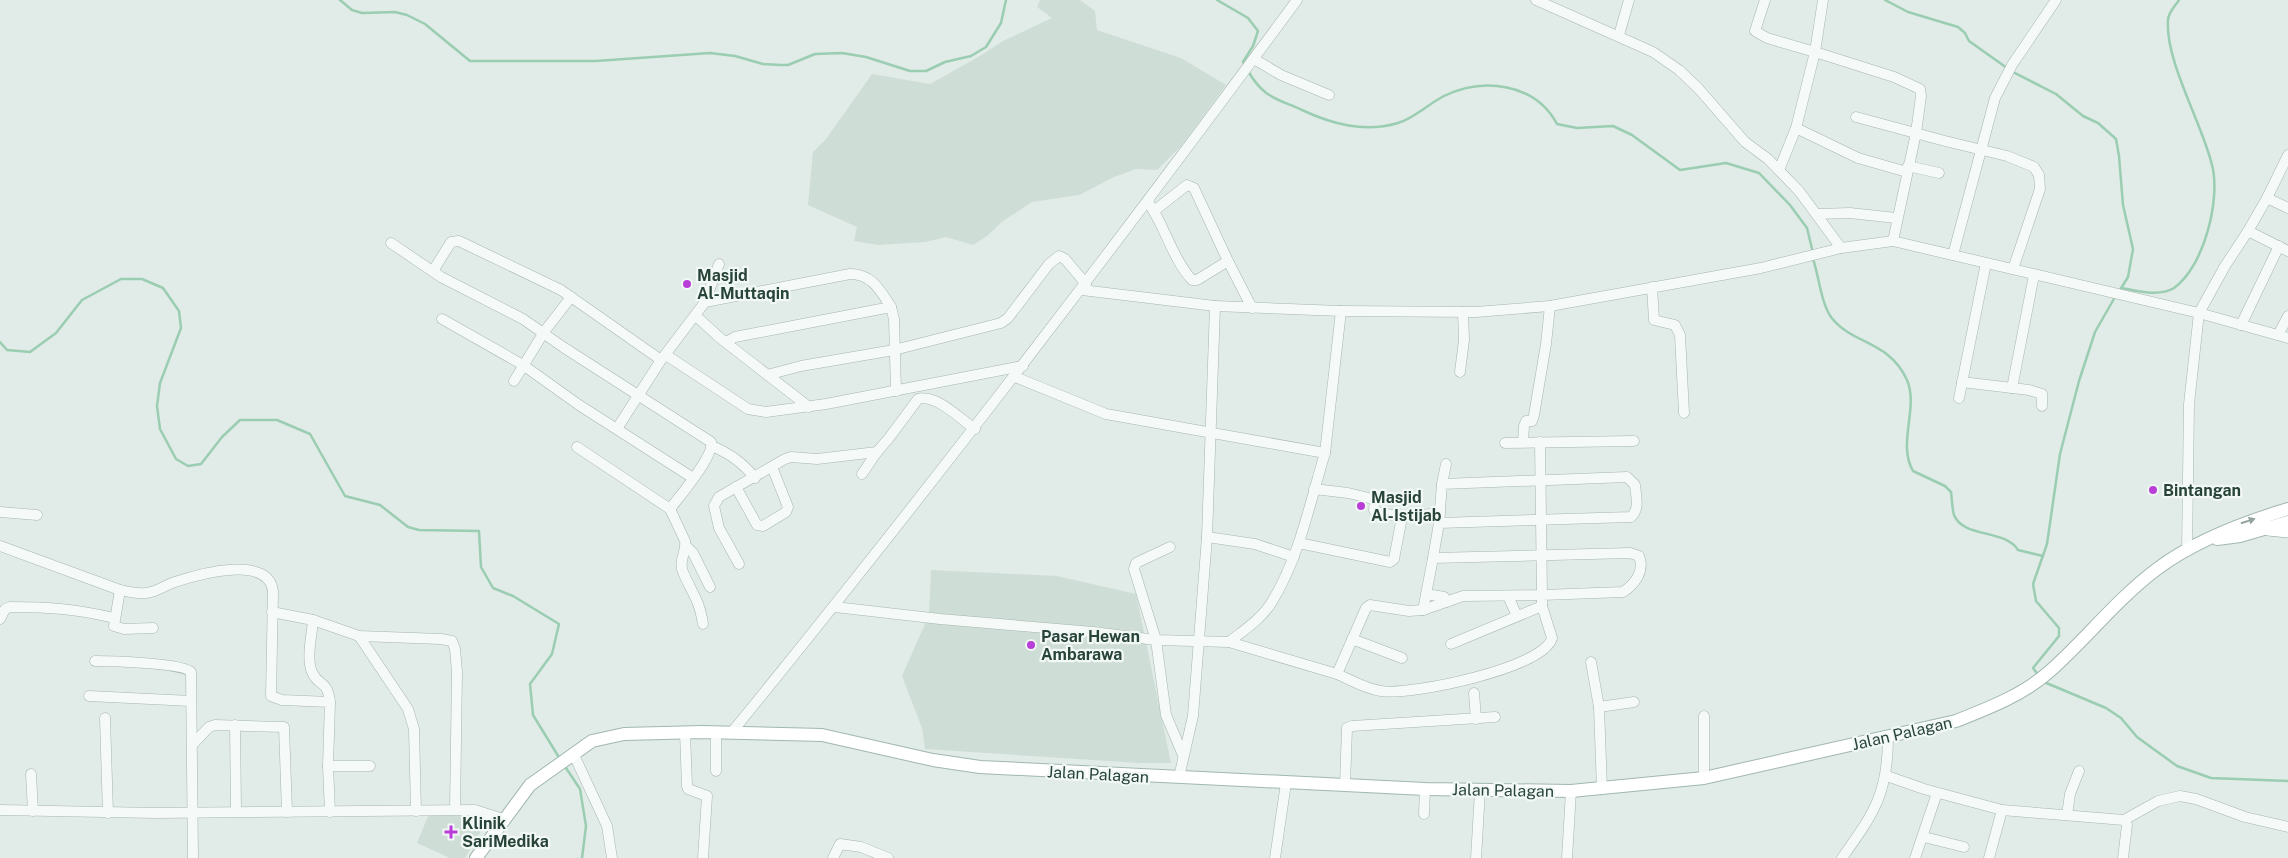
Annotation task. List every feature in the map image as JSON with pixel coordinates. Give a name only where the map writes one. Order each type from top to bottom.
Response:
[{"type":"highway","points":[[2268,528],[2288,530]]},
{"type":"main road","name":"Jalan Palagan","points":[[476,858],[530,785],[592,741],[624,734],[732,732],[822,735],[861,742],[933,760],[980,767],[1426,789],[1571,791],[1704,778],[1888,738],[1956,721],[1994,707],[2027,688],[2049,672],[2129,592],[2159,567],[2236,525],[2288,508]]},
{"type":"main road","name":"Jalan Palagan","points":[[2210,540],[2240,536],[2288,522]]},
{"type":"street","points":[[732,732],[835,607],[975,429],[1148,202],[1297,0]]},
{"type":"street","points":[[1619,35],[1629,0]]},
{"type":"street","points":[[1765,0],[1755,32],[1767,38],[1894,77],[1920,89],[1921,96],[1916,133],[1896,218],[1893,241]]},
{"type":"street","points":[[1779,170],[1796,128],[1815,52],[1823,0]]},
{"type":"street","points":[[1953,255],[1995,98],[2009,69],[2056,0]]},
{"type":"street","points":[[1541,1],[1619,35],[1653,52],[1679,70],[1698,88],[1714,109],[1745,142],[1779,170],[1816,214],[1841,248]]},
{"type":"street","points":[[1249,65],[1281,75],[1329,95]]},
{"type":"street","points":[[1856,116],[1981,149],[2025,162],[2034,167],[2039,175],[2040,189],[2014,269]]},
{"type":"street","points":[[1796,128],[1858,158],[1907,169],[1939,173]]},
{"type":"street","points":[[2187,551],[2189,404],[2199,313],[2225,266],[2267,198],[2287,160]]},
{"type":"street","points":[[1154,211],[1187,185],[1194,188],[1252,308]]},
{"type":"street","points":[[2267,198],[2288,208]]},
{"type":"street","points":[[1148,202],[1192,280],[1196,280],[1228,261]]},
{"type":"street","points":[[1816,214],[1850,213],[1896,218]]},
{"type":"street","points":[[2241,325],[2283,248],[2248,231]]},
{"type":"street","points":[[433,271],[451,242],[459,240],[571,297],[663,358],[748,409],[766,412],[810,407],[1023,366]]},
{"type":"street","points":[[767,375],[809,365],[894,350],[1001,323],[1008,318],[1056,257],[1062,256],[1084,287],[1215,306],[1341,311],[1464,312],[1550,306],[1761,268],[1841,248],[1893,241],[2199,313],[2283,336],[2288,316]]},
{"type":"street","points":[[391,243],[461,288],[523,318],[707,439],[712,446],[730,454],[745,465],[755,478]]},
{"type":"street","points":[[1959,398],[1986,263]]},
{"type":"street","points":[[618,427],[663,358],[706,302],[719,264]]},
{"type":"street","points":[[706,302],[850,274],[859,274],[870,280],[891,307],[896,391]]},
{"type":"street","points":[[2012,388],[2034,275]]},
{"type":"street","points":[[1652,288],[1654,320],[1675,325],[1680,335],[1684,413]]},
{"type":"street","points":[[514,381],[544,332],[571,297]]},
{"type":"street","points":[[1179,777],[1193,716],[1199,642],[1207,537],[1215,306]]},
{"type":"street","points":[[1523,442],[1524,424],[1534,418],[1550,306]]},
{"type":"street","points":[[726,342],[735,337],[891,307]]},
{"type":"street","points":[[1229,642],[1258,619],[1273,601],[1299,543],[1325,453],[1341,311]]},
{"type":"street","points":[[1460,372],[1464,340],[1464,312]]},
{"type":"street","points":[[696,316],[767,375],[810,407]]},
{"type":"street","points":[[442,319],[523,365],[579,405],[618,427],[693,478]]},
{"type":"street","points":[[1015,377],[1106,414],[1325,453]]},
{"type":"street","points":[[1962,382],[2029,390],[2042,394],[2042,406]]},
{"type":"street","points":[[862,474],[918,399],[924,397],[933,400],[975,429]]},
{"type":"street","points":[[1504,442],[1634,441]]},
{"type":"street","points":[[835,607],[940,619],[1084,631],[1156,640],[1229,642],[1337,674],[1380,691],[1403,691],[1474,678],[1499,671],[1524,660],[1547,647],[1551,642],[1550,631],[1542,606],[1542,482],[1540,442]]},
{"type":"street","points":[[670,509],[709,457],[712,446]]},
{"type":"street","points":[[577,447],[670,509],[686,546],[693,553],[710,587]]},
{"type":"street","points":[[739,564],[719,528],[714,506],[720,497],[791,457],[817,459],[877,452]]},
{"type":"street","points":[[1422,610],[1433,558],[1446,464]]},
{"type":"street","points":[[736,487],[757,525],[764,526],[786,512],[788,506],[772,467]]},
{"type":"street","points":[[1314,489],[1373,499],[1375,512],[1402,517],[1631,517],[1635,513],[1637,503],[1635,484],[1632,479],[1620,477],[1542,482],[1442,484]]},
{"type":"street","points":[[0,512],[37,515]]},
{"type":"street","points":[[1299,543],[1390,562],[1394,558],[1402,517]]},
{"type":"street","points":[[1207,537],[1255,544],[1294,557]]},
{"type":"street","points":[[0,546],[120,590],[137,594],[148,593],[175,582],[208,574],[252,570],[261,572],[270,580],[272,612],[271,696],[282,700],[330,702]]},
{"type":"street","points":[[686,546],[681,559],[682,571],[700,606],[703,624]]},
{"type":"street","points":[[1170,547],[1136,563],[1134,569],[1156,640],[1166,715],[1183,755]]},
{"type":"street","points":[[1337,674],[1366,608],[1370,605],[1409,611],[1422,610],[1463,596],[1623,592],[1635,582],[1642,567],[1636,553],[1542,557],[1433,558]]},
{"type":"street","points":[[120,590],[114,626],[153,628]]},
{"type":"street","points":[[1426,594],[1444,597],[1447,602]]},
{"type":"street","points":[[1508,596],[1517,616]]},
{"type":"street","points":[[1451,644],[1542,606]]},
{"type":"street","points":[[0,619],[2,613],[10,607],[75,609],[114,618]]},
{"type":"street","points":[[272,612],[312,620],[359,636],[441,639],[448,640],[454,645],[457,672],[455,810]]},
{"type":"street","points":[[312,620],[312,673],[327,686],[330,702],[328,766],[330,812]]},
{"type":"street","points":[[359,636],[408,709],[412,718],[414,729],[416,810]]},
{"type":"street","points":[[1352,639],[1402,658]]},
{"type":"street","points":[[95,660],[187,668],[191,672],[193,858]]},
{"type":"street","points":[[1591,662],[1599,708],[1602,789]]},
{"type":"street","points":[[1474,693],[1476,719]]},
{"type":"street","points":[[89,696],[191,701]]},
{"type":"street","points":[[1599,708],[1634,702]]},
{"type":"street","points":[[1704,716],[1704,778]]},
{"type":"street","points":[[1345,785],[1347,728],[1352,726],[1496,717]]},
{"type":"street","points":[[105,718],[108,813]]},
{"type":"street","points":[[192,744],[209,727],[235,725],[284,727],[288,812]]},
{"type":"street","points":[[235,725],[236,811]]},
{"type":"street","points":[[685,732],[688,789],[707,796],[703,858]]},
{"type":"street","points":[[716,732],[716,771]]},
{"type":"street","points":[[1842,858],[1873,813],[1882,793],[1887,776],[1888,738]]},
{"type":"street","points":[[567,759],[607,826],[612,858]]},
{"type":"street","points":[[328,766],[370,766]]},
{"type":"street","points":[[2067,815],[2070,794],[2079,771]]},
{"type":"street","points":[[31,774],[33,811]]},
{"type":"street","points":[[1887,776],[1937,793],[2002,810],[2124,820],[2158,802],[2180,796],[2196,799],[2236,815],[2288,827]]},
{"type":"street","points":[[1275,858],[1286,783]]},
{"type":"street","points":[[1424,814],[1426,789]]},
{"type":"street","points":[[1476,858],[1480,791]]},
{"type":"street","points":[[1567,858],[1571,791]]},
{"type":"street","points":[[1915,858],[1924,837],[1937,793]]},
{"type":"street","points":[[0,810],[108,813],[455,810],[482,811],[503,819]]},
{"type":"street","points":[[1989,858],[2002,810]]},
{"type":"street","points":[[2123,858],[2127,825],[2124,820]]},
{"type":"street","points":[[1924,837],[1964,847]]},
{"type":"street","points":[[833,858],[840,844],[861,847],[888,858]]},
{"type":"shaded area","points":[[1040,0],[1080,0],[1095,11],[1097,30],[1181,58],[1226,85],[1181,146],[1157,170],[1136,169],[1114,177],[1079,195],[1032,202],[1003,221],[987,236],[973,245],[946,237],[925,242],[879,245],[854,241],[857,227],[808,205],[813,152],[826,139],[872,74],[930,84],[1003,41],[1052,18],[1037,7]]},
{"type":"shaded area","name":"Pasar Hewan Ambarawa","points":[[931,570],[1057,576],[1136,594],[1171,763],[1139,763],[925,749],[922,728],[902,676],[929,615]]},
{"type":"shaded area","name":"Klinik SariMedika","points":[[429,814],[464,814],[487,821],[465,858],[450,858],[417,843]]},
{"type":"waterway","points":[[340,0],[352,10],[362,13],[395,12],[407,15],[425,24],[470,61],[596,61],[710,53],[735,56],[763,64],[788,65],[815,54],[842,53],[866,57],[910,71],[926,71],[945,62],[971,56],[986,47],[1001,23],[1006,0]]},
{"type":"waterway","points":[[1217,0],[1248,18],[1258,31],[1253,46],[1243,62],[1245,66]]},
{"type":"waterway","points":[[1885,0],[1908,12],[1958,27],[1965,33],[1969,41],[2007,68]]},
{"type":"waterway","points":[[2122,288],[2155,293],[2174,288],[2185,278],[2194,265],[2202,249],[2212,213],[2214,196],[2212,165],[2178,73],[2169,36],[2168,17],[2179,0]]},
{"type":"waterway","points":[[1248,71],[1259,87],[1277,100],[1337,123],[1361,127],[1385,126],[1398,123],[1410,118],[1444,96],[1459,90],[1491,86],[1522,92],[1536,100],[1547,110],[1557,124],[1577,128],[1613,126],[1632,135],[1680,170],[1726,163],[1759,173],[1790,205],[1807,228],[1813,253]]},
{"type":"waterway","points":[[2011,71],[2056,94],[2083,116],[2098,123],[2116,139],[2123,205],[2133,249],[2128,277],[2120,290]]},
{"type":"waterway","points":[[1813,259],[1822,297],[1831,317],[1849,333],[1890,357],[1907,380],[1911,402],[1907,449],[1913,471],[1945,486],[1951,492],[1954,515],[1966,527],[2004,539],[2012,543],[2018,550],[2043,556]]},
{"type":"waterway","points":[[0,342],[7,350],[30,352],[56,333],[82,300],[121,279],[142,279],[163,288],[179,311],[181,328],[160,383],[157,406],[160,429],[176,459],[188,466],[201,464],[222,437],[240,420],[277,420],[310,434],[345,496],[380,505],[408,527],[419,530],[479,531],[481,567],[493,588],[513,596],[559,624],[552,654],[530,684],[533,715],[560,759]]},
{"type":"waterway","points":[[2039,676],[2033,668],[2059,636],[2059,628],[2036,601],[2033,584],[2047,544],[2060,454],[2079,381],[2095,332],[2115,297]]},
{"type":"waterway","points":[[2044,682],[2106,708],[2121,718],[2137,737],[2177,766],[2211,778],[2288,781]]},
{"type":"waterway","points":[[564,765],[580,789],[586,826],[582,858]]},
{"type":"place","name":"Masjid Al-Muttaqin","points":[[687,284]]},
{"type":"place","name":"Bintangan","points":[[2153,490]]},
{"type":"place","name":"Masjid Al-Istijab","points":[[1361,506]]},
{"type":"place","name":"Pasar Hewan Ambarawa","points":[[1031,645]]},
{"type":"place","name":"Klinik SariMedika","points":[[451,832]]}]
